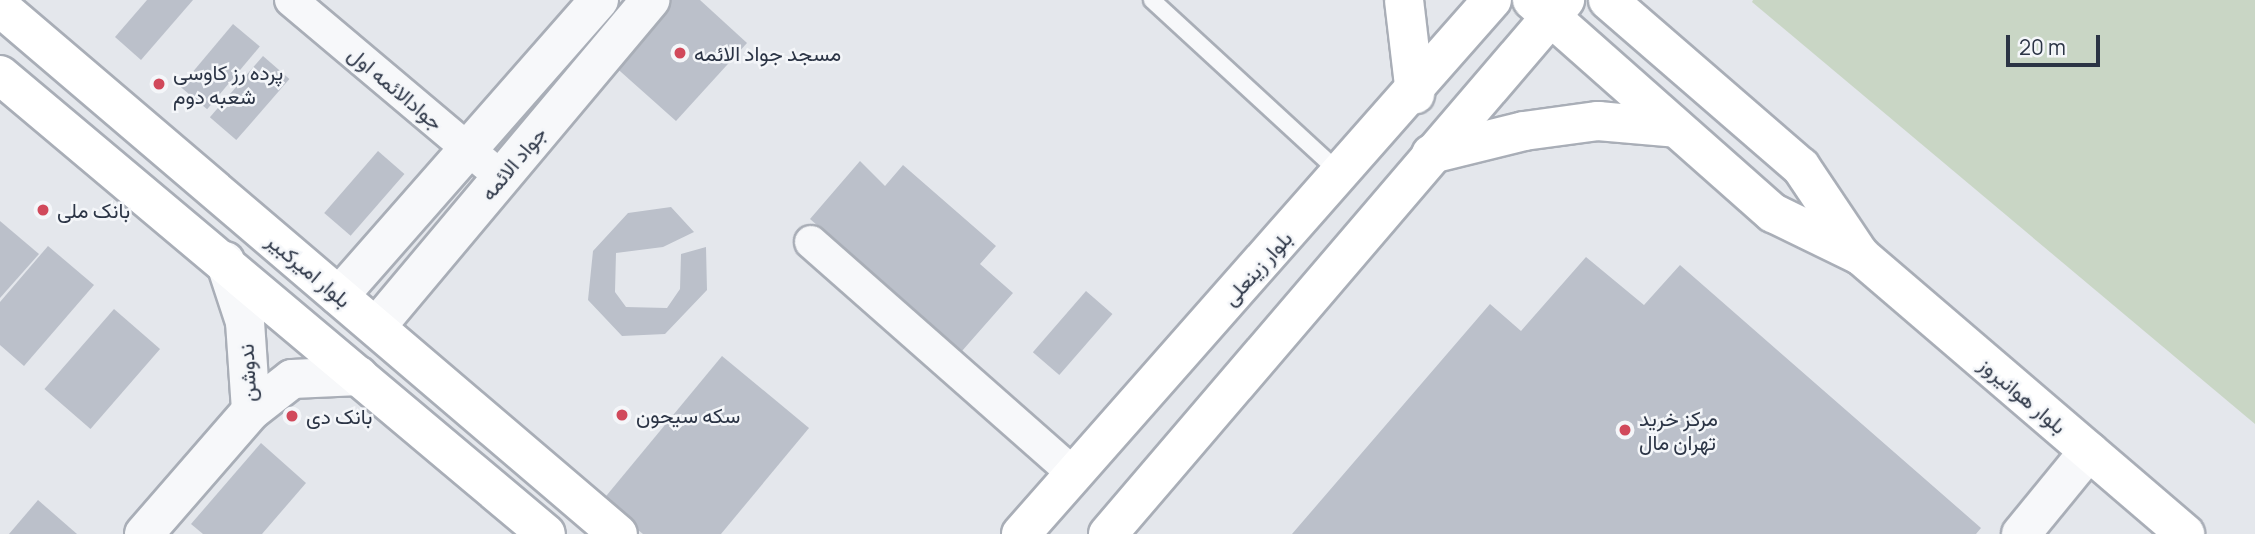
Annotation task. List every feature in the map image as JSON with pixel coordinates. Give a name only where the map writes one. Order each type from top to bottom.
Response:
[{"type":"main road","points":[[1404,0],[1415,94]]},
{"type":"main road","name":"بلوار زینعلی","points":[[1021,534],[1084,459],[1415,94],[1492,0]]},
{"type":"main road","name":"بلوار هوانیروز","points":[[1608,0],[1801,167],[1861,256]]},
{"type":"main road","points":[[1119,526],[1431,155],[1549,5]]},
{"type":"main road","name":"بلوار هوانیروز","points":[[1549,5],[1676,128],[1773,213],[1861,256],[2185,534]]},
{"type":"main road","name":"بلوار امیرکبیر","points":[[0,7],[618,534]]},
{"type":"main road","points":[[0,75],[225,261],[547,534]]},
{"type":"main road","points":[[1431,155],[1524,131],[1598,121],[1676,128]]},
{"type":"main road","points":[[1004,534],[1084,459]]},
{"type":"street","name":"جوادالائمه اول","points":[[290,0],[501,177]]},
{"type":"street","name":"جواد الائمه","points":[[339,296],[599,0]]},
{"type":"street","name":"جواد الائمه","points":[[376,327],[650,0]]},
{"type":"street","points":[[811,242],[1084,459]]},
{"type":"street","name":"ندوشن","points":[[144,534],[251,411],[245,322],[225,261]]},
{"type":"street","points":[[251,411],[292,379],[359,376]]},
{"type":"street","points":[[2021,534],[2089,451]]},
{"type":"lane","points":[[1152,0],[1341,174]]},
{"type":"green space","points":[[2255,0],[2255,424],[1752,2]]},
{"type":"building","points":[[147,0],[193,0],[141,60],[115,37]]},
{"type":"building","name":"مسجد جواد الائمه","points":[[670,0],[700,0],[747,43],[676,121],[612,64]]},
{"type":"building","points":[[233,24],[260,46],[207,109],[180,87]]},
{"type":"building","points":[[263,56],[289,79],[236,140],[210,117]]},
{"type":"building","points":[[378,151],[404,174],[351,236],[324,213]]},
{"type":"building","points":[[860,161],[885,186],[903,165],[996,246],[980,264],[1013,293],[962,351],[810,219]]},
{"type":"building","points":[[671,207],[694,232],[663,247],[616,253],[615,292],[626,307],[667,308],[680,289],[681,254],[706,247],[707,290],[665,334],[622,336],[588,300],[593,251],[628,213]]},
{"type":"building","points":[[0,221],[39,254],[0,298]]},
{"type":"building","points":[[48,246],[94,285],[24,366],[0,345],[0,302]]},
{"type":"building","name":"مرکز خرید تهران مال","points":[[1586,257],[1644,305],[1680,265],[1981,528],[1976,534],[1292,534],[1490,304],[1521,331]]},
{"type":"building","points":[[1086,291],[1112,314],[1059,375],[1033,352]]},
{"type":"building","points":[[114,309],[160,349],[90,429],[44,389]]},
{"type":"building","points":[[722,356],[809,428],[721,534],[643,534],[602,501]]},
{"type":"building","points":[[261,443],[306,483],[262,534],[203,534],[191,524]]},
{"type":"building","points":[[38,500],[77,534],[9,534]]},
{"type":"place","name":"مسجد جواد الائمه","points":[[680,53]]},
{"type":"place","name":"پرده رز کاوسی شعبه دوم","points":[[159,84]]},
{"type":"place","name":"بانک ملی","points":[[43,210]]},
{"type":"place","name":"سکه سیحون","points":[[622,415]]},
{"type":"place","name":"بانک دی","points":[[292,416]]},
{"type":"place","name":"مرکز خرید تهران مال","points":[[1625,430]]}]
